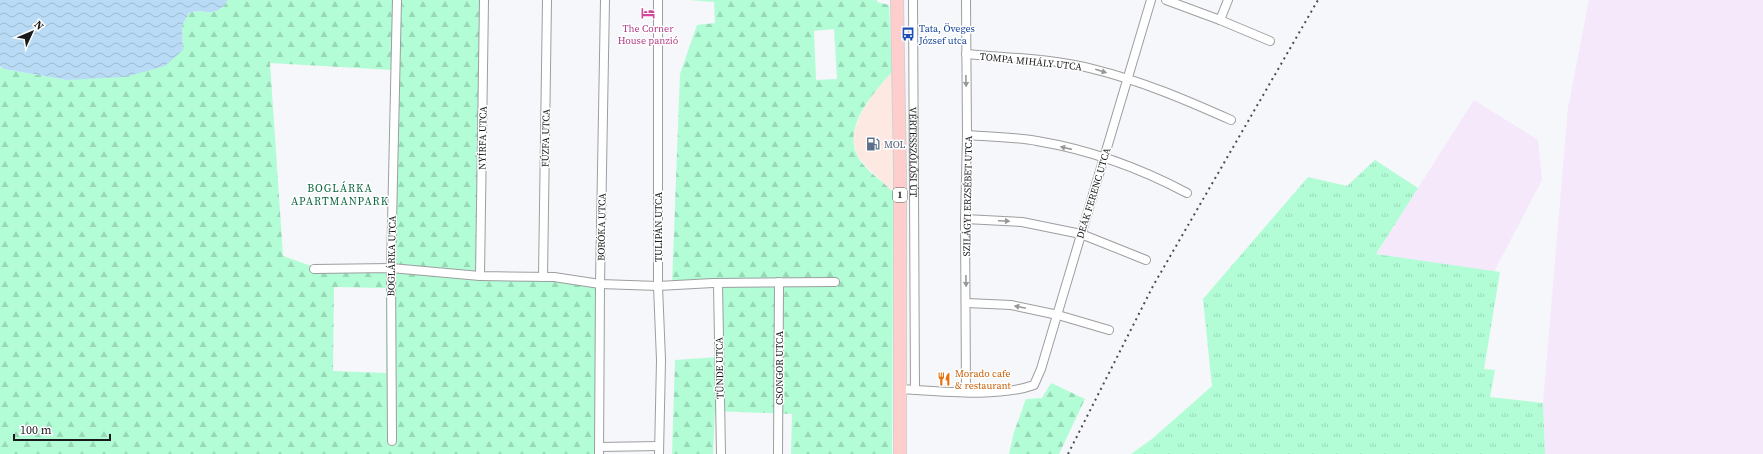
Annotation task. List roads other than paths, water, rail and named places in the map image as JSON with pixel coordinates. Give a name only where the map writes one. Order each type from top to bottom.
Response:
[{"type":"main road","name":"VÉRTESSZŐLŐSI ÚT","points":[[897,0],[900,172],[900,454]]},
{"type":"street","name":"BOGLÁRKA UTCA","points":[[392,441],[391,268],[397,0]]},
{"type":"street","name":"NYÍRFA UTCA","points":[[480,276],[484,0]]},
{"type":"street","name":"FŰZFA UTCA","points":[[543,277],[547,0]]},
{"type":"street","name":"BORÓKA UTCA","points":[[599,451],[600,284],[605,0]]},
{"type":"street","name":"TULIPÁN UTCA","points":[[658,0],[658,286],[661,360],[659,450]]},
{"type":"street","name":"VÉRTESSZŐLŐSI ÚT","points":[[913,0],[915,390]]},
{"type":"street","name":"SZILÁGYI ERZSÉBET UTCA","points":[[966,0],[966,392]]},
{"type":"street","name":"DEÁK FERENC UTCA","points":[[966,392],[1020,390],[1034,385],[1041,369],[1058,315],[1151,0]]},
{"type":"street","points":[[1166,0],[1270,41]]},
{"type":"street","points":[[1220,20],[1228,0]]},
{"type":"street","name":"TOMPA MIHÁLY UTCA","points":[[966,54],[1038,60],[1092,68],[1173,94],[1231,120]]},
{"type":"street","points":[[967,135],[1037,141],[1104,156],[1152,175],[1187,193]]},
{"type":"street","points":[[965,219],[1022,222],[1081,234],[1146,260]]},
{"type":"street","points":[[314,269],[391,268],[480,276],[543,277],[572,279],[600,284],[658,286],[718,283],[835,282]]},
{"type":"street","name":"CSONGOR UTCA","points":[[778,454],[779,282]]},
{"type":"street","name":"TÜNDE UTCA","points":[[718,283],[721,454]]},
{"type":"street","points":[[966,302],[1011,305],[1058,315],[1110,330]]},
{"type":"street","points":[[899,305],[915,304]]},
{"type":"street","points":[[900,389],[966,392]]},
{"type":"street","points":[[599,451],[659,450]]},
{"type":"water","points":[[0,0],[228,0],[223,6],[214,12],[201,11],[189,13],[182,26],[183,50],[165,66],[125,77],[67,80],[4,69],[0,66]]},
{"type":"railway","points":[[1068,454],[1153,286],[1318,0]]},
{"type":"place","name":"The Corner House panzió","points":[[648,13]]},
{"type":"place","name":"Tata, Öveges József utca","points":[[908,34]]},
{"type":"place","name":"MOL","points":[[873,144]]},
{"type":"place","name":"Morado cafe & restaurant","points":[[944,379]]},
{"type":"district","name":"BOGLÁRKA APARTMANPARK","points":[[340,194]]}]
